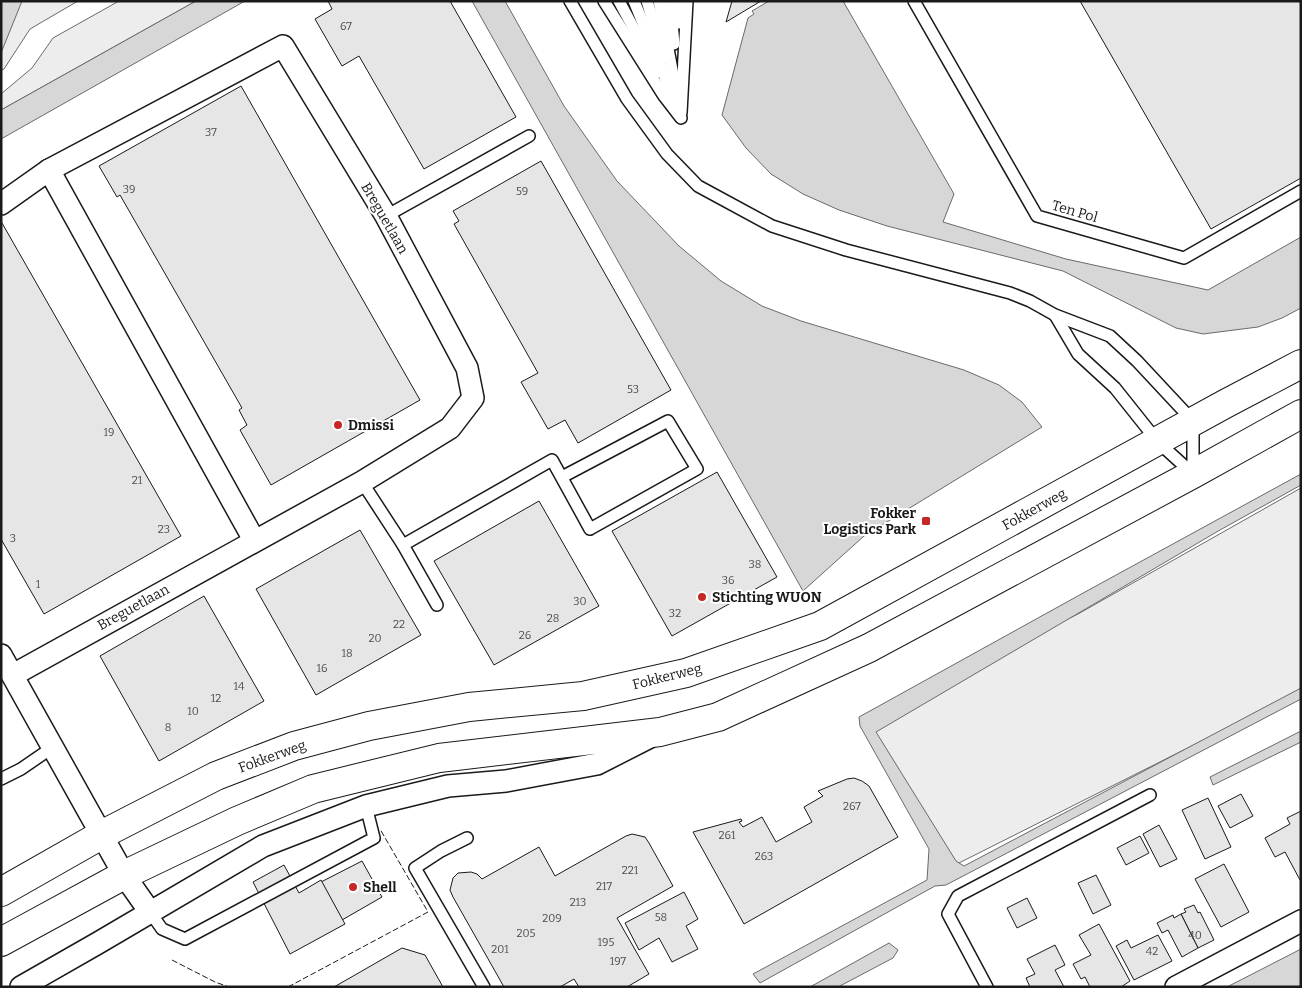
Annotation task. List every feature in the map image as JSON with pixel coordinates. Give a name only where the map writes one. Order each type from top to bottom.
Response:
[{"type":"main road","name":"Fokkerweg","points":[[1,892],[103,834],[216,776],[294,746],[369,726],[469,707],[583,696],[686,673],[820,626],[1158,442],[1193,421],[1301,364]]},
{"type":"main road","points":[[1,942],[124,875],[237,821],[314,789],[439,758],[660,732],[718,717],[869,648],[1301,414]]},
{"type":"street","name":"Breguetlaan","points":[[1,204],[49,170],[283,46],[386,216],[467,368],[473,398],[450,428],[362,482],[254,540],[13,675]]},
{"type":"street","points":[[49,170],[254,540]]},
{"type":"street","points":[[1,655],[103,834],[124,875],[150,912]]},
{"type":"street","points":[[21,987],[263,846],[366,806],[448,786],[506,781],[597,764],[660,732]]},
{"type":"street","points":[[1176,987],[1301,921]]},
{"type":"lane","points":[[570,1],[627,99],[667,154],[698,186],[772,226],[846,250],[1010,293],[1030,301],[1055,315],[1110,336],[1137,361],[1193,421],[1193,474]]},
{"type":"lane","points":[[604,1],[664,96],[681,118]]},
{"type":"lane","points":[[619,1],[681,118]]},
{"type":"lane","points":[[634,1],[681,118]]},
{"type":"lane","points":[[647,1],[681,118]]},
{"type":"lane","points":[[659,1],[681,118]]},
{"type":"lane","points":[[670,1],[681,118]]},
{"type":"lane","points":[[679,1],[681,118]]},
{"type":"lane","points":[[681,118],[688,1]]},
{"type":"lane","name":"Ten Pol","points":[[914,1],[1037,216],[1184,258],[1301,191]]},
{"type":"lane","points":[[386,216],[529,136]]},
{"type":"lane","points":[[1055,315],[1078,354],[1115,388],[1158,442],[1193,474]]},
{"type":"lane","points":[[403,545],[552,460],[590,529],[697,469],[668,421],[562,477]]},
{"type":"lane","points":[[362,482],[403,545],[437,606]]},
{"type":"lane","points":[[1,779],[21,769],[53,747]]},
{"type":"lane","points":[[987,987],[948,914],[958,896],[1150,795]]},
{"type":"lane","points":[[150,912],[162,929],[185,939],[374,838],[366,806]]},
{"type":"lane","points":[[467,838],[441,851],[415,868],[484,987]]},
{"type":"shaded area","points":[[1,1],[78,1],[30,29],[4,69],[1,70]]},
{"type":"shaded area","points":[[1,1],[22,1],[1,53]]},
{"type":"shaded area","points":[[119,1],[196,1],[1,110],[1,94],[32,68],[53,38]]},
{"type":"shaded area","points":[[196,1],[245,1],[1,139],[1,110]]},
{"type":"shaded area","points":[[472,1],[505,1],[564,106],[617,181],[679,246],[721,281],[762,306],[801,321],[964,370],[999,385],[1022,402],[1042,427],[864,536],[803,591]]},
{"type":"shaded area","points":[[769,1],[843,1],[954,194],[943,222],[1066,259],[1208,290],[1301,237],[1301,308],[1258,327],[1203,334],[1176,328],[1063,271],[887,226],[839,210],[803,194],[771,174],[746,148],[722,115],[748,18],[754,14],[752,11]]},
{"type":"shaded area","points":[[1301,474],[1301,485],[1220,530],[876,732],[956,861],[964,866],[1301,688],[1301,699],[946,885],[935,886],[760,983],[753,974],[927,880],[929,849],[860,726],[859,717]]},
{"type":"shaded area","points":[[1301,488],[1301,691],[951,867],[865,719],[1078,614]]},
{"type":"shaded area","points":[[1301,731],[1301,742],[1213,785],[1210,777]]},
{"type":"shaded area","points":[[889,943],[898,950],[893,958],[838,987],[810,987]]},
{"type":"shaded area","points":[[1301,949],[1301,987],[1227,987]]},
{"type":"building","points":[[328,1],[450,1],[516,117],[424,169],[359,56],[342,66],[315,19],[332,9]]},
{"type":"building","points":[[732,1],[761,1],[726,22]]},
{"type":"building","points":[[1080,1],[1301,1],[1301,178],[1211,229]]},
{"type":"building","points":[[241,86],[420,400],[271,485],[240,430],[247,425],[239,410],[242,408],[120,195],[117,197],[99,166]]},
{"type":"building","points":[[541,161],[671,390],[578,443],[565,420],[548,429],[521,382],[538,373],[454,224],[459,221],[453,211]]},
{"type":"building","points":[[1,223],[181,536],[44,614],[1,539]]},
{"type":"building","points":[[717,472],[777,577],[672,636],[612,531]]},
{"type":"building","points":[[539,501],[599,606],[494,665],[434,561]]},
{"type":"building","points":[[360,530],[421,635],[316,695],[256,589]]},
{"type":"building","points":[[204,596],[264,701],[159,761],[100,656]]},
{"type":"building","points":[[854,778],[869,786],[898,837],[744,924],[693,832],[741,819],[742,821],[739,822],[743,827],[762,817],[776,842],[812,822],[804,807],[823,796],[818,791]]},
{"type":"building","points":[[1241,794],[1253,816],[1230,828],[1218,806]]},
{"type":"building","points":[[1208,798],[1231,847],[1205,859],[1182,810]]},
{"type":"building","points":[[1301,811],[1300,880],[1285,852],[1275,857],[1265,838],[1290,824],[1287,818]]},
{"type":"building","points":[[1159,825],[1177,859],[1160,867],[1143,834]]},
{"type":"building","points":[[632,834],[645,837],[673,886],[617,918],[649,974],[627,987],[579,987],[574,979],[560,987],[504,987],[453,897],[450,890],[453,878],[458,873],[471,872],[477,874],[482,879],[539,847],[555,876]]},
{"type":"building","points":[[1140,836],[1149,853],[1126,865],[1117,848]]},
{"type":"building","points":[[362,861],[382,897],[342,920],[321,882]]},
{"type":"building","points":[[1224,864],[1249,912],[1221,927],[1195,879]]},
{"type":"building","points":[[284,865],[299,893],[321,880],[345,924],[290,954],[253,882]]},
{"type":"building","points":[[1096,875],[1111,905],[1093,914],[1078,883]]},
{"type":"building","points":[[684,892],[698,919],[686,926],[698,949],[672,962],[659,938],[639,950],[625,923]]},
{"type":"building","points":[[1027,898],[1037,918],[1017,928],[1007,908]]},
{"type":"building","points":[[1194,905],[1198,913],[1200,912],[1214,940],[1198,948],[1181,914],[1186,912],[1184,909]]},
{"type":"building","points":[[1181,914],[1198,948],[1182,957],[1168,930],[1162,933],[1157,923],[1173,915],[1174,918]]},
{"type":"building","points":[[1099,924],[1130,981],[1121,987],[1090,987],[1085,977],[1081,979],[1073,964],[1091,955],[1079,935]]},
{"type":"building","points":[[1158,935],[1172,961],[1134,980],[1116,946],[1127,940],[1131,948]]},
{"type":"building","points":[[1055,945],[1065,965],[1055,970],[1064,987],[1030,987],[1026,978],[1035,974],[1027,959]]},
{"type":"building","points":[[402,948],[425,955],[443,987],[334,987]]},
{"type":"fence","points":[[288,987],[428,912],[380,829]]},
{"type":"fence","points":[[172,960],[229,987]]},
{"type":"place","name":"Dmissi","points":[[338,425]]},
{"type":"place","name":"Fokker Logistics Park","points":[[926,521]]},
{"type":"place","name":"Stichting WUON","points":[[702,597]]},
{"type":"place","name":"Shell","points":[[353,887]]}]
